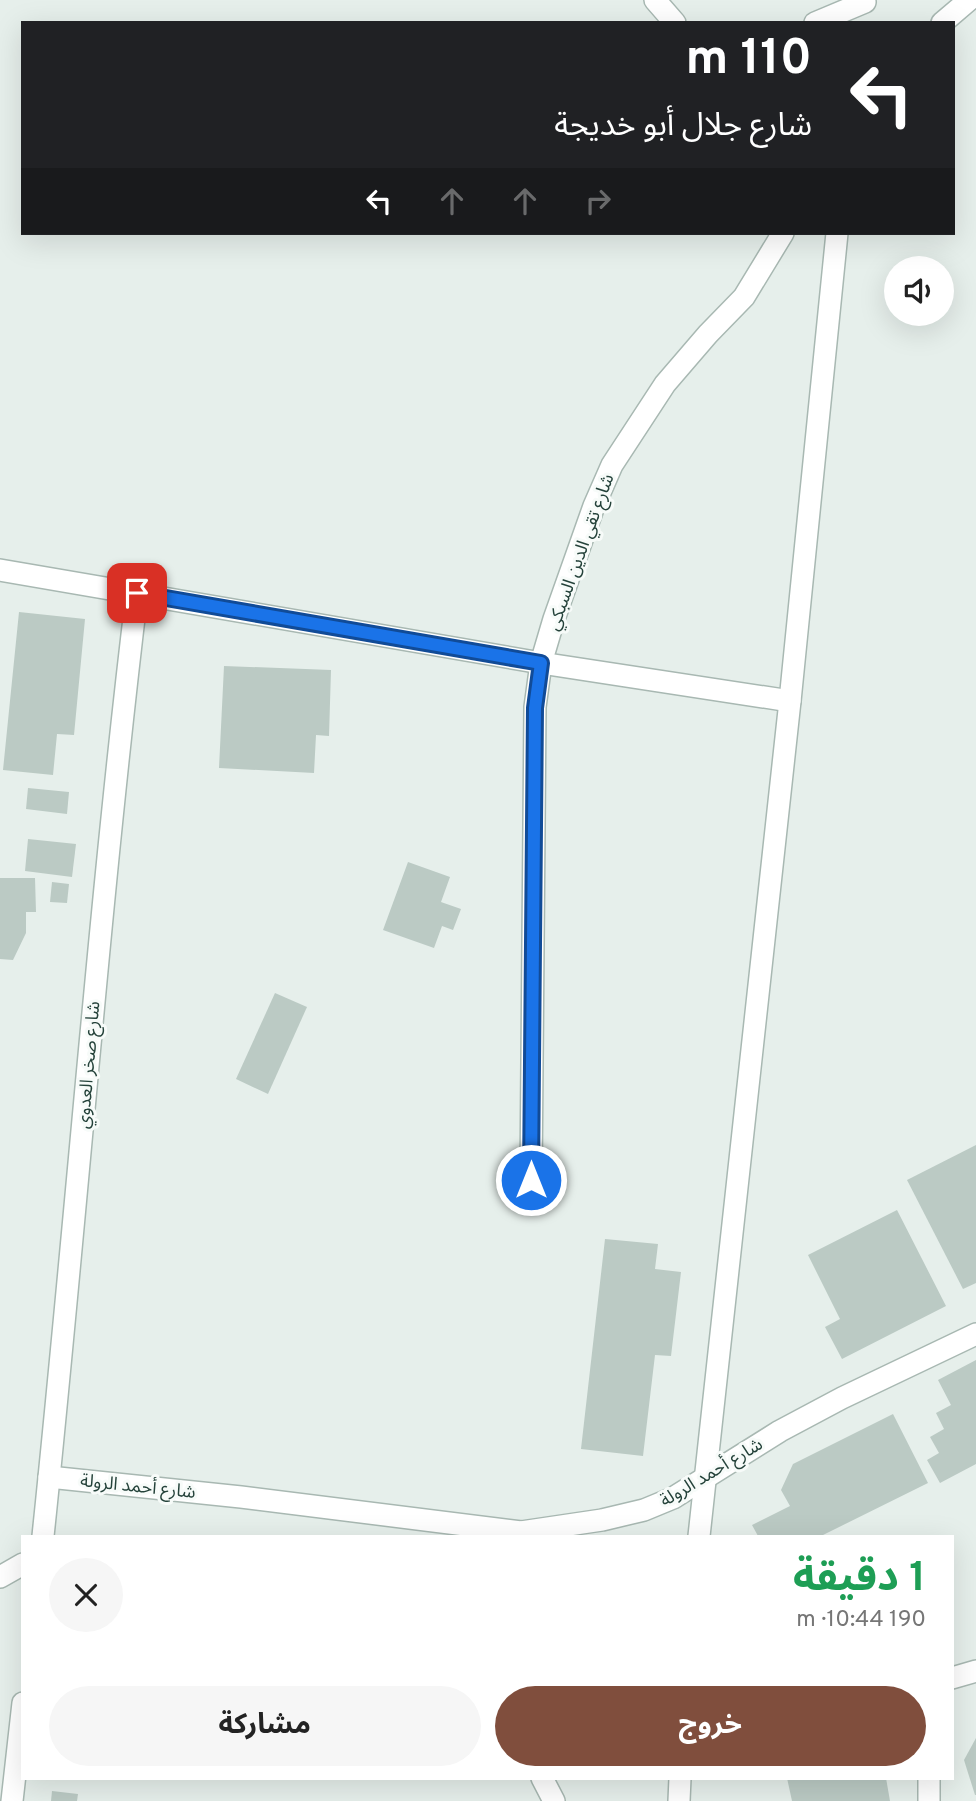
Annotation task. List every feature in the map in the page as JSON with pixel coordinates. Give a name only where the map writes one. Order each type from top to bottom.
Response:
[{"type":"street","points":[[655,0],[673,21]]},
{"type":"street","points":[[944,21],[969,0]]},
{"type":"street","points":[[822,21],[864,8]]},
{"type":"street","points":[[699,1535],[790,701],[837,235]]},
{"type":"street","name":"شارع تقي الدين السبكي","points":[[531,1180],[535,708],[541,663],[590,518],[612,465],[665,384],[708,334],[744,298],[774,239]]},
{"type":"street","points":[[0,570],[541,663],[790,701]]},
{"type":"street","name":"شارع صخر العدوي","points":[[43,1535],[76,1208],[97,960],[137,593]]},
{"type":"street","name":"شارع أحمد الرولة","points":[[49,1477],[241,1497],[521,1534],[603,1520],[644,1510],[673,1498],[744,1452],[801,1420],[976,1334]]},
{"type":"street","points":[[0,1577],[21,1565]]},
{"type":"street","points":[[954,1677],[976,1671]]},
{"type":"street","points":[[12,1801],[21,1721]]},
{"type":"street","points":[[543,1780],[554,1801]]},
{"type":"street","points":[[679,1801],[680,1780]]},
{"type":"street","points":[[929,1780],[929,1801]]},
{"type":"building","points":[[19,612],[85,619],[74,735],[57,734],[53,775],[3,770]]},
{"type":"building","points":[[224,666],[331,670],[329,736],[316,735],[314,773],[219,768]]},
{"type":"building","points":[[28,788],[69,792],[67,814],[26,809]]},
{"type":"building","points":[[28,839],[76,844],[72,877],[25,871]]},
{"type":"building","points":[[408,862],[450,877],[441,902],[461,909],[453,930],[442,926],[434,948],[383,930]]},
{"type":"building","points":[[0,878],[35,878],[36,912],[26,912],[26,933],[13,960],[0,959]]},
{"type":"building","points":[[52,882],[69,884],[67,903],[50,902]]},
{"type":"building","points":[[275,993],[307,1007],[268,1094],[236,1079]]},
{"type":"building","points":[[976,1145],[976,1283],[963,1289],[907,1180]]},
{"type":"building","points":[[897,1210],[946,1306],[842,1359],[825,1327],[840,1319],[808,1255]]},
{"type":"building","points":[[605,1239],[658,1244],[655,1269],[681,1272],[671,1356],[655,1355],[643,1456],[581,1449]]},
{"type":"building","points":[[976,1360],[976,1464],[940,1483],[927,1460],[939,1453],[930,1437],[944,1429],[936,1413],[951,1405],[938,1380]]},
{"type":"building","points":[[893,1414],[928,1483],[823,1535],[757,1535],[752,1525],[790,1506],[781,1490],[793,1464]]},
{"type":"building","points":[[976,1738],[976,1795],[975,1795],[964,1760]]},
{"type":"building","points":[[787,1780],[886,1780],[890,1801],[792,1801]]},
{"type":"building","points":[[52,1791],[78,1794],[77,1801],[51,1801]]},
{"type":"route","points":[[137,593],[541,663],[535,708],[531,1180]]}]
